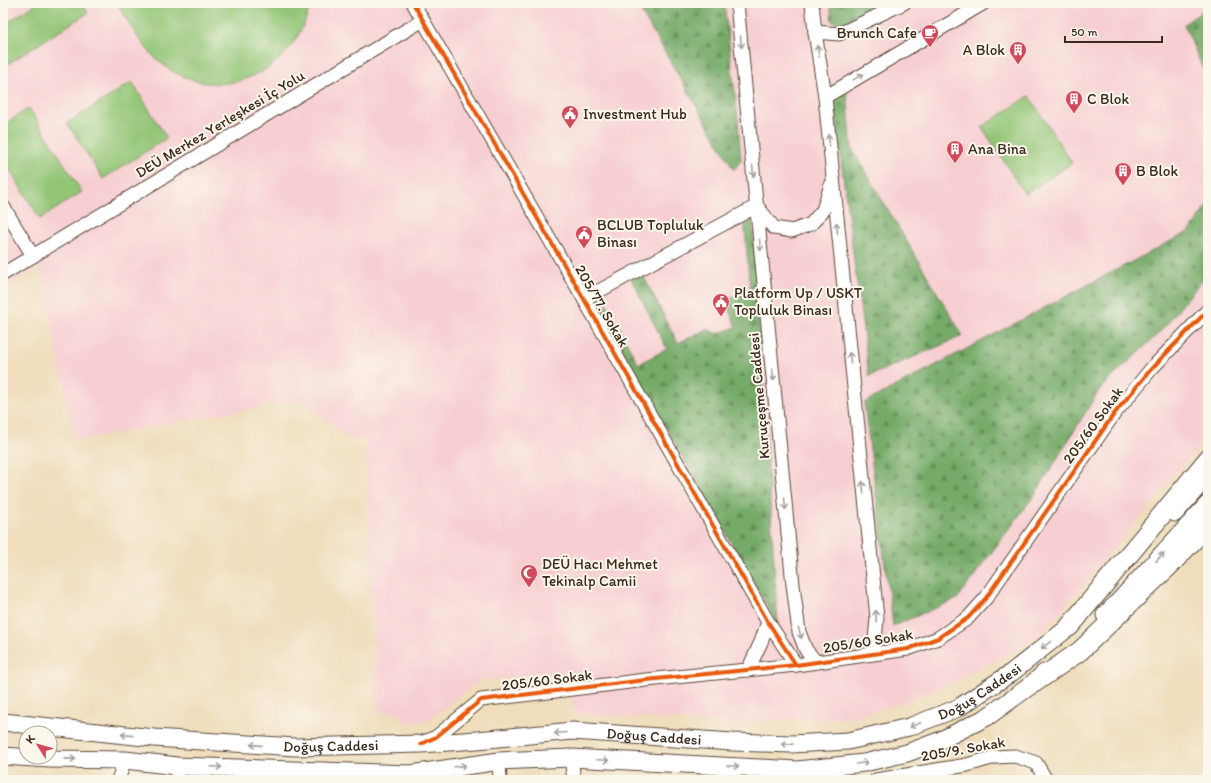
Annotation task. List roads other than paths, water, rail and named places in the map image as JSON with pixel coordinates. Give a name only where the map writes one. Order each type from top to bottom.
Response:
[{"type":"highway","points":[[1069,627],[1208,459]]},
{"type":"highway","points":[[1034,683],[1080,651],[1168,567],[1208,525]]},
{"type":"main road","name":"Doğuş Caddesi","points":[[3,722],[154,738],[295,748],[420,744],[573,731],[732,742],[791,744],[848,741],[909,727],[958,708],[1010,673],[1069,627],[1117,580],[1208,475]]},
{"type":"main road","name":"Doğuş Caddesi","points":[[3,756],[50,759],[125,760],[177,773],[411,774],[499,761],[571,758],[798,770],[864,763],[907,753],[939,741],[987,717],[1034,683],[1119,601],[1208,504]]},
{"type":"street","name":"205/77. Sokak","points":[[413,3],[768,622],[796,665]]},
{"type":"street","name":"Kuruçeşme Caddesi","points":[[737,3],[798,632],[806,650],[816,662]]},
{"type":"street","points":[[812,3],[825,97],[877,618],[875,640],[871,654]]},
{"type":"street","points":[[815,32],[839,34],[904,3]]},
{"type":"street","points":[[825,97],[984,3]]},
{"type":"street","name":"DEÜ Merkez Yerleşkesi İç Yolu","points":[[3,274],[423,20]]},
{"type":"street","points":[[584,299],[757,206],[774,228],[792,231],[811,224],[823,210],[833,179]]},
{"type":"street","points":[[3,206],[33,256]]},
{"type":"street","name":"205/60 Sokak","points":[[420,744],[436,737],[445,728],[456,721],[466,711],[481,700],[646,680],[796,665],[908,650],[938,638],[968,618],[986,598],[1114,414],[1152,368],[1208,310]]},
{"type":"street","points":[[748,670],[761,642],[768,622]]},
{"type":"street","points":[[456,721],[460,733],[467,738],[477,740]]},
{"type":"street","name":"205/9. Sokak","points":[[876,780],[967,765],[995,757],[1015,756],[1036,763],[1046,780]]},
{"type":"street","points":[[571,758],[574,780]]},
{"type":"street","points":[[118,780],[125,760]]},
{"type":"street","points":[[499,761],[500,780]]},
{"type":"place","name":"Brunch Cafe","points":[[930,48]]},
{"type":"place","name":"A Blok","points":[[1018,65]]},
{"type":"place","name":"C Blok","points":[[1074,114]]},
{"type":"place","name":"Investment Hub","points":[[570,129]]},
{"type":"place","name":"Ana Bina","points":[[955,164]]},
{"type":"place","name":"B Blok","points":[[1123,186]]},
{"type":"place","name":"BCLUB Topluluk Binası","points":[[584,249]]},
{"type":"place","name":"Platform Up / USKT Topluluk Binası","points":[[721,317]]},
{"type":"place","name":"DEÜ Hacı Mehmet Tekinalp Camii","points":[[529,588]]}]
